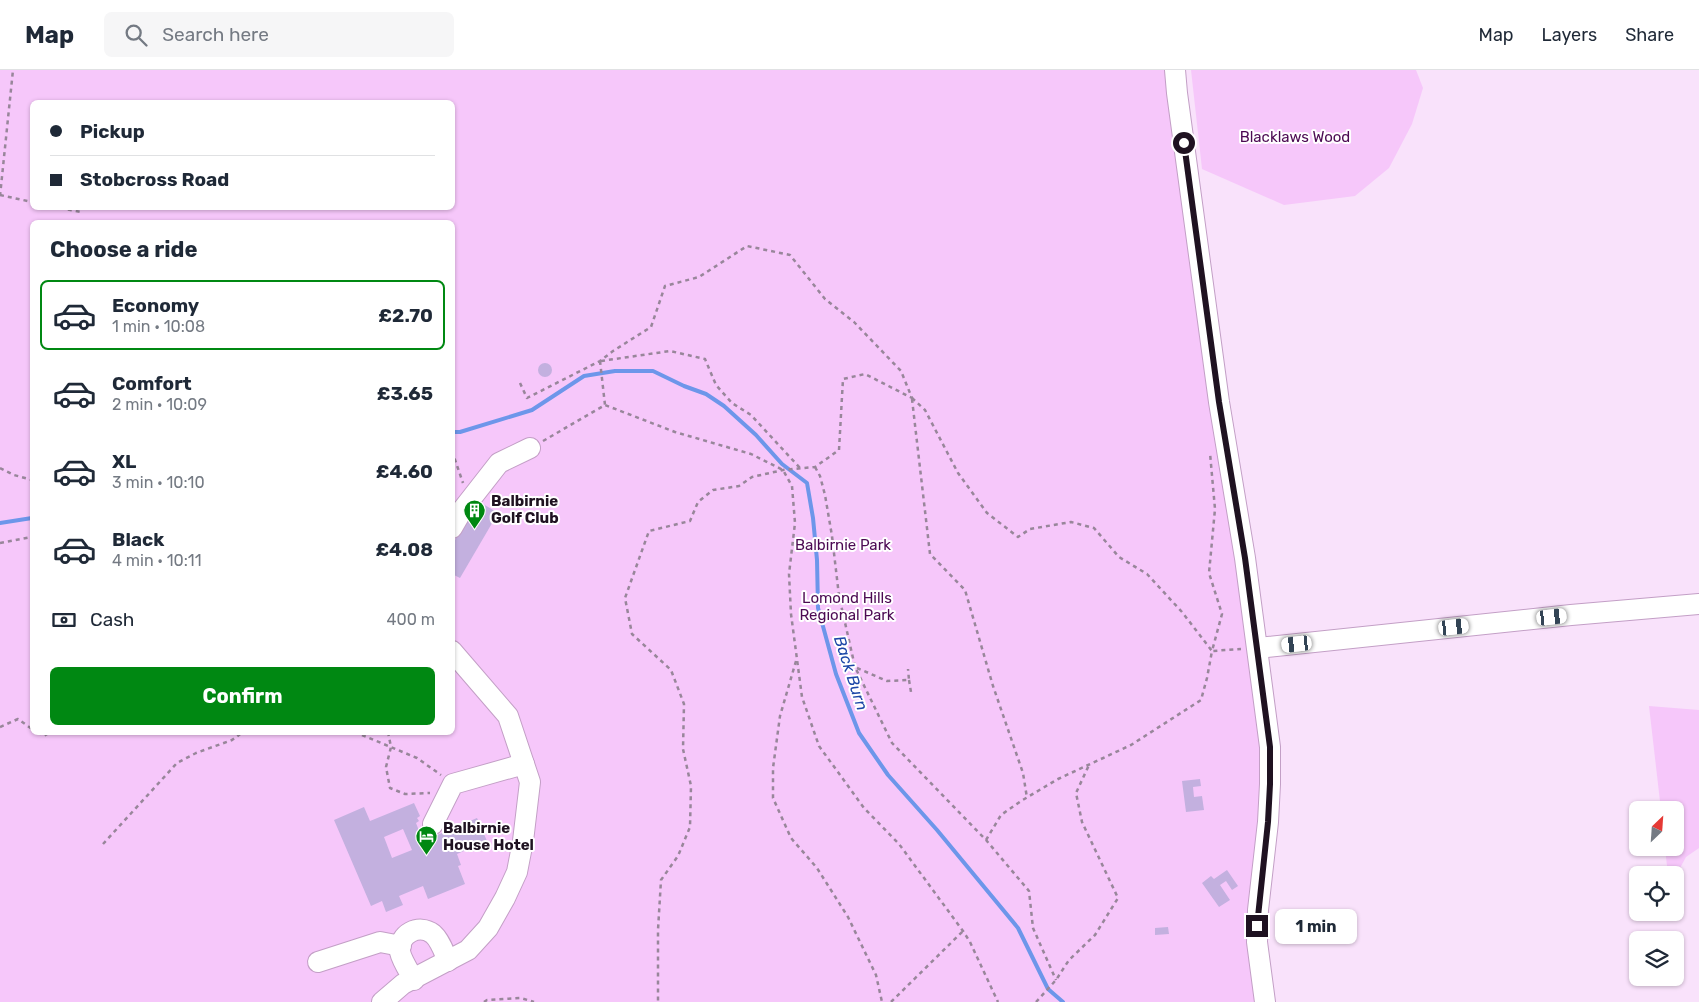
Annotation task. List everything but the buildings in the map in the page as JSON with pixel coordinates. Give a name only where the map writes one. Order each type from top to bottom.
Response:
[{"type":"street","points":[[1175,70],[1219,402],[1245,558],[1270,747],[1268,822],[1257,934],[1265,1002]]},
{"type":"street","points":[[455,524],[499,463],[530,448]]},
{"type":"street","points":[[1258,648],[1572,615],[1699,604]]},
{"type":"street","points":[[382,1002],[403,984],[414,980],[468,950],[488,928],[517,872],[523,842],[530,782],[508,716],[455,654]]},
{"type":"street","points":[[433,824],[453,784],[524,764]]},
{"type":"street","points":[[414,980],[400,953],[400,946],[403,939],[414,930],[429,932],[439,941],[448,961]]},
{"type":"street","points":[[318,962],[380,942],[400,946]]},
{"type":"path","points":[[13,70],[0,195],[30,202]]},
{"type":"path","points":[[70,210],[81,212]]},
{"type":"path","points":[[520,383],[527,398],[600,362],[613,351],[651,327],[665,286],[699,277],[747,246],[790,254],[825,299],[854,322],[901,371],[912,398],[930,554],[965,590],[995,695],[1023,773],[1027,798]]},
{"type":"path","points":[[600,362],[670,351],[705,359],[716,385],[732,403],[751,415],[800,468]]},
{"type":"path","points":[[600,362],[605,404]]},
{"type":"path","points":[[658,1002],[658,930],[662,880],[678,856],[690,827],[691,786],[683,749],[684,704],[671,670],[632,634],[625,598],[649,531],[690,521],[698,502],[713,490],[739,486],[752,477],[783,470],[815,467],[839,450],[843,379],[865,374],[912,398],[925,410],[958,473],[987,513],[1018,537],[1030,529],[1071,522],[1094,528],[1119,557],[1147,574],[1182,612],[1212,650]]},
{"type":"path","points":[[530,448],[605,404]]},
{"type":"path","points":[[605,404],[675,432],[751,454],[783,470],[792,486],[794,523],[790,574],[791,614],[802,697],[820,746],[864,808],[899,844],[970,942],[998,1002]]},
{"type":"path","points":[[986,840],[1001,815],[1027,798],[1058,779],[1131,745],[1201,700],[1222,614],[1209,573],[1215,510],[1209,451]]},
{"type":"path","points":[[455,459],[470,501]]},
{"type":"path","points":[[815,467],[820,476],[825,495],[839,596],[855,667],[892,743],[986,840],[1029,891],[1033,928],[1056,980]]},
{"type":"path","points":[[0,468],[14,475],[30,479]]},
{"type":"path","points":[[0,543],[30,537]]},
{"type":"path","points":[[1212,650],[1258,648]]},
{"type":"path","points":[[797,658],[780,716],[773,768],[773,798],[791,838],[817,868],[848,916],[876,975],[882,1002]]},
{"type":"path","points":[[855,667],[887,681],[909,680]]},
{"type":"path","points":[[908,669],[911,692]]},
{"type":"path","points":[[0,727],[18,720],[30,728]]},
{"type":"path","points":[[103,844],[177,763],[196,753],[232,740],[239,735]]},
{"type":"path","points":[[362,735],[417,758],[453,784]]},
{"type":"path","points":[[389,735],[391,747],[386,767],[390,788],[405,794],[429,794],[453,784]]},
{"type":"path","points":[[1036,1002],[1056,980],[1069,960],[1096,935],[1118,898],[1082,822],[1076,793],[1089,764]]},
{"type":"path","points":[[891,1002],[963,932]]},
{"type":"path","points":[[484,1002],[487,1000],[521,998],[534,1002]]},
{"type":"green space","name":"Lomond Hills Regional Park","points":[[0,70],[1175,70],[1270,747],[1257,942],[1266,1002],[0,1002]]},
{"type":"green space","name":"Blacklaws Wood","points":[[1191,70],[1416,70],[1423,88],[1412,124],[1389,168],[1355,196],[1284,205],[1202,169]]},
{"type":"green space","points":[[1649,706],[1699,710],[1699,848],[1686,857],[1681,866],[1667,866],[1666,856],[1684,856],[1684,801],[1660,801]]},
{"type":"waterway","name":"Back Burn","points":[[455,432],[532,410],[584,376],[615,371],[653,371],[706,394],[724,406],[756,435],[782,464],[807,483],[817,560],[818,608],[836,674],[859,733],[888,775],[937,830],[1018,928],[1048,989],[1063,1002]]},
{"type":"waterway","points":[[0,523],[30,518]]},
{"type":"place","name":"Balbirnie Golf Club","points":[[475,529]]},
{"type":"place","name":"Balbirnie House Hotel","points":[[427,856]]},
{"type":"route","points":[[1184,143],[1219,402],[1258,648],[1270,747],[1268,822],[1257,926]]},
{"type":"park label","name":"Balbirnie Park","points":[[843,545]]}]
